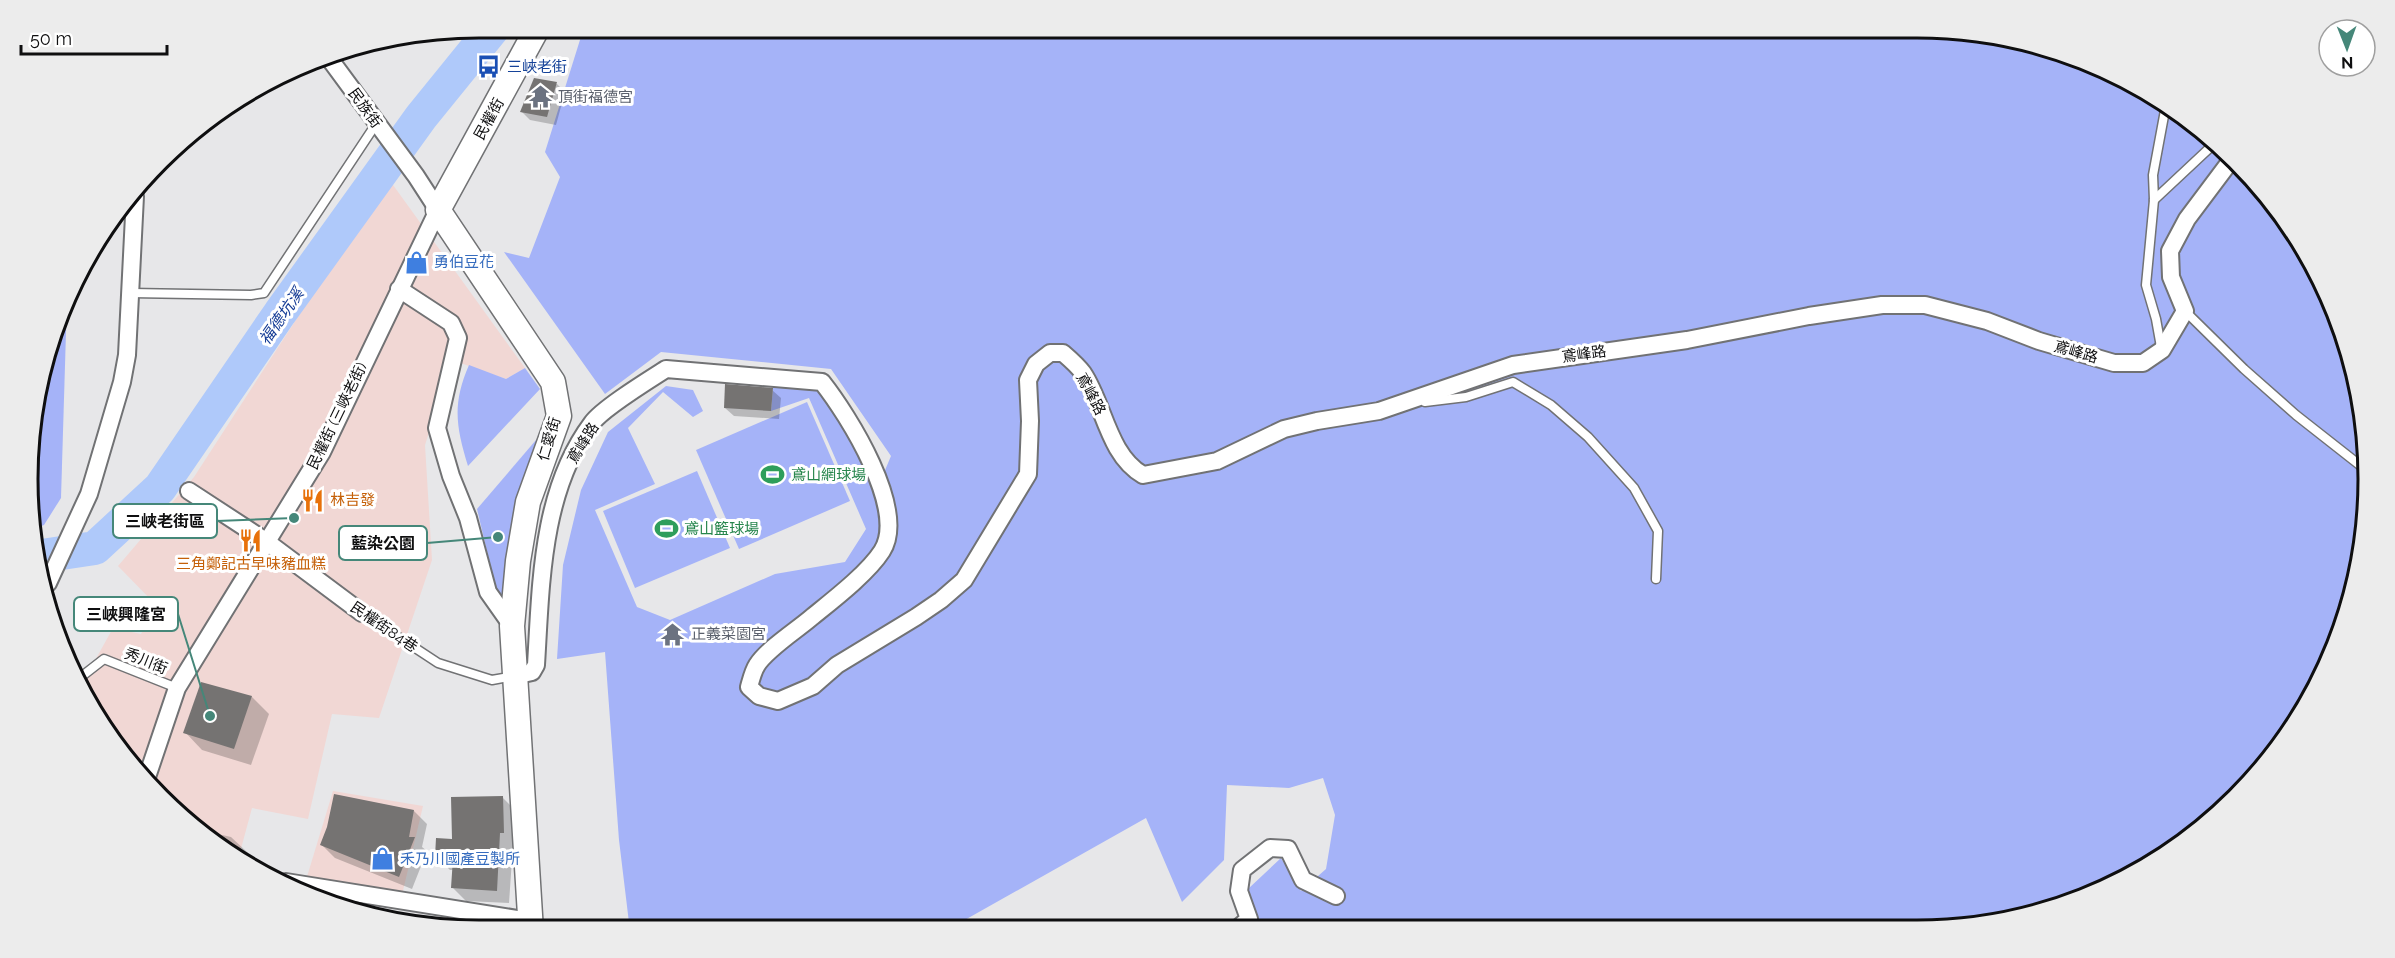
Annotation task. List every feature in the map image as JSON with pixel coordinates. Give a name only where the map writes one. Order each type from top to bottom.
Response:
[{"type":"street","name":"民權街","points":[[438,210],[532,38]]},
{"type":"street","name":"民族街","points":[[332,63],[416,176],[438,210]]},
{"type":"street","points":[[2162,350],[2185,311],[2171,277],[2170,251],[2187,219],[2227,166]]},
{"type":"street","points":[[49,578],[89,494],[122,382],[127,356],[135,203]]},
{"type":"street","name":"民權街 (三峽老街)","points":[[149,772],[177,688],[322,453],[438,210]]},
{"type":"street","name":"仁愛街","points":[[438,210],[553,382],[559,416],[528,502],[518,561],[512,626],[531,920]]},
{"type":"street","points":[[399,289],[451,323],[458,338],[437,428],[451,476],[468,518],[488,592],[512,626]]},
{"type":"street","name":"鳶峰路","points":[[514,676],[532,672],[536,665],[542,563],[557,499],[570,461],[593,422],[666,369],[822,381],[857,432],[887,508],[888,529],[883,550],[846,588],[757,665],[749,687],[759,696],[778,702],[813,686],[837,664],[925,611],[964,580],[1028,474],[1030,421],[1028,381],[1036,364],[1050,353],[1064,353],[1083,373],[1130,468],[1143,475],[1217,461],[1284,429],[1379,411],[1513,365],[1687,340],[1809,316],[1882,305],[1925,304],[1987,321],[2039,341],[2114,363],[2143,363],[2162,350]]},
{"type":"street","name":"民權街84巷","points":[[189,491],[267,542],[362,613]]},
{"type":"street","points":[[1250,920],[1239,891],[1242,870],[1270,848],[1288,849],[1303,880],[1336,896]]},
{"type":"street","points":[[329,894],[493,920]]},
{"type":"lane","points":[[2162,350],[2156,319],[2145,285],[2154,200],[2153,175],[2164,114]]},
{"type":"lane","points":[[131,294],[251,295],[264,293],[379,129]]},
{"type":"lane","points":[[2154,200],[2209,149]]},
{"type":"lane","points":[[2185,311],[2296,415],[2357,463]]},
{"type":"lane","points":[[1394,406],[1466,397],[1513,382],[1551,405],[1588,437],[1634,488],[1658,531],[1656,579]]},
{"type":"lane","name":"民權街84巷","points":[[362,613],[438,663],[492,680],[514,676]]},
{"type":"lane","name":"秀川街","points":[[83,675],[104,659],[177,688]]},
{"type":"shaded area","points":[[581,38],[1945,38],[2002,46],[2085,71],[2137,97],[2161,112],[2207,147],[2228,167],[2248,188],[2283,234],[2298,258],[2324,310],[2349,393],[2354,421],[2358,479],[2354,537],[2349,565],[2334,621],[2312,674],[2298,700],[2266,748],[2228,791],[2185,829],[2137,861],[2111,875],[2058,897],[2002,912],[1945,920],[1258,920],[1248,889],[1281,858],[1301,891],[1326,869],[1335,815],[1323,778],[1289,788],[1227,785],[1224,860],[1182,902],[1146,818],[965,920],[629,920],[619,840],[605,652],[557,659],[563,565],[581,490],[608,432],[666,386],[693,390],[703,411],[693,417],[663,392],[628,428],[655,484],[595,510],[637,607],[670,620],[775,574],[845,562],[866,529],[809,398],[771,411],[773,387],[816,390],[843,427],[857,452],[875,494],[891,456],[831,369],[661,352],[605,394],[504,252],[529,258],[560,177],[545,152]]},
{"type":"shaded area","points":[[388,178],[525,368],[506,379],[452,360],[425,445],[432,560],[379,718],[332,714],[308,819],[252,808],[241,850],[188,811],[147,770],[112,724],[84,676],[113,628],[141,634],[156,605],[118,566],[194,477]]},
{"type":"shaded area","points":[[66,323],[61,498],[44,525],[40,527],[38,508],[38,450],[41,421],[53,365]]},
{"type":"shaded area","points":[[469,365],[506,379],[525,368],[540,389],[468,466],[459,427],[458,404]]},
{"type":"shaded area","name":"鳶山網球場","points":[[807,402],[850,501],[739,549],[696,450]]},
{"type":"shaded area","points":[[542,433],[503,602],[498,598],[477,509]]},
{"type":"shaded area","name":"鳶山籃球場","points":[[697,471],[730,548],[635,588],[603,511]]},
{"type":"shaded area","points":[[333,791],[423,806],[402,895],[306,880]]},
{"type":"building","name":"頂街福德宮","points":[[534,78],[557,82],[547,117],[520,112]]},
{"type":"building","points":[[725,384],[773,388],[771,411],[724,408]]},
{"type":"building","points":[[201,682],[252,696],[234,749],[183,733]]},
{"type":"building","points":[[334,794],[414,810],[409,837],[415,837],[399,877],[320,845],[327,827]]},
{"type":"building","points":[[503,796],[504,833],[500,833],[497,891],[451,888],[453,858],[435,857],[436,838],[452,839],[451,797]]},
{"type":"waterway","name":"福德坑溪","points":[[44,556],[95,548],[160,488],[280,313],[421,117],[485,38]]},
{"type":"place","name":"三峽老街","points":[[489,67]]},
{"type":"place","name":"頂街福德宮","points":[[540,97]]},
{"type":"place","name":"勇伯豆花","points":[[416,262]]},
{"type":"place","name":"鳶山網球場","points":[[773,475]]},
{"type":"place","name":"林吉發","points":[[312,500]]},
{"type":"place","name":"三峽老街區","points":[[294,518]]},
{"type":"place","name":"鳶山籃球場","points":[[666,529]]},
{"type":"place","name":"藍染公園","points":[[498,537]]},
{"type":"place","name":"三角鄭記古早味豬血糕","points":[[251,540]]},
{"type":"place","name":"正義菜園宮","points":[[673,634]]},
{"type":"place","name":"三峽興隆宮","points":[[210,716]]},
{"type":"place","name":"禾乃川國產豆製所","points":[[382,859]]}]
